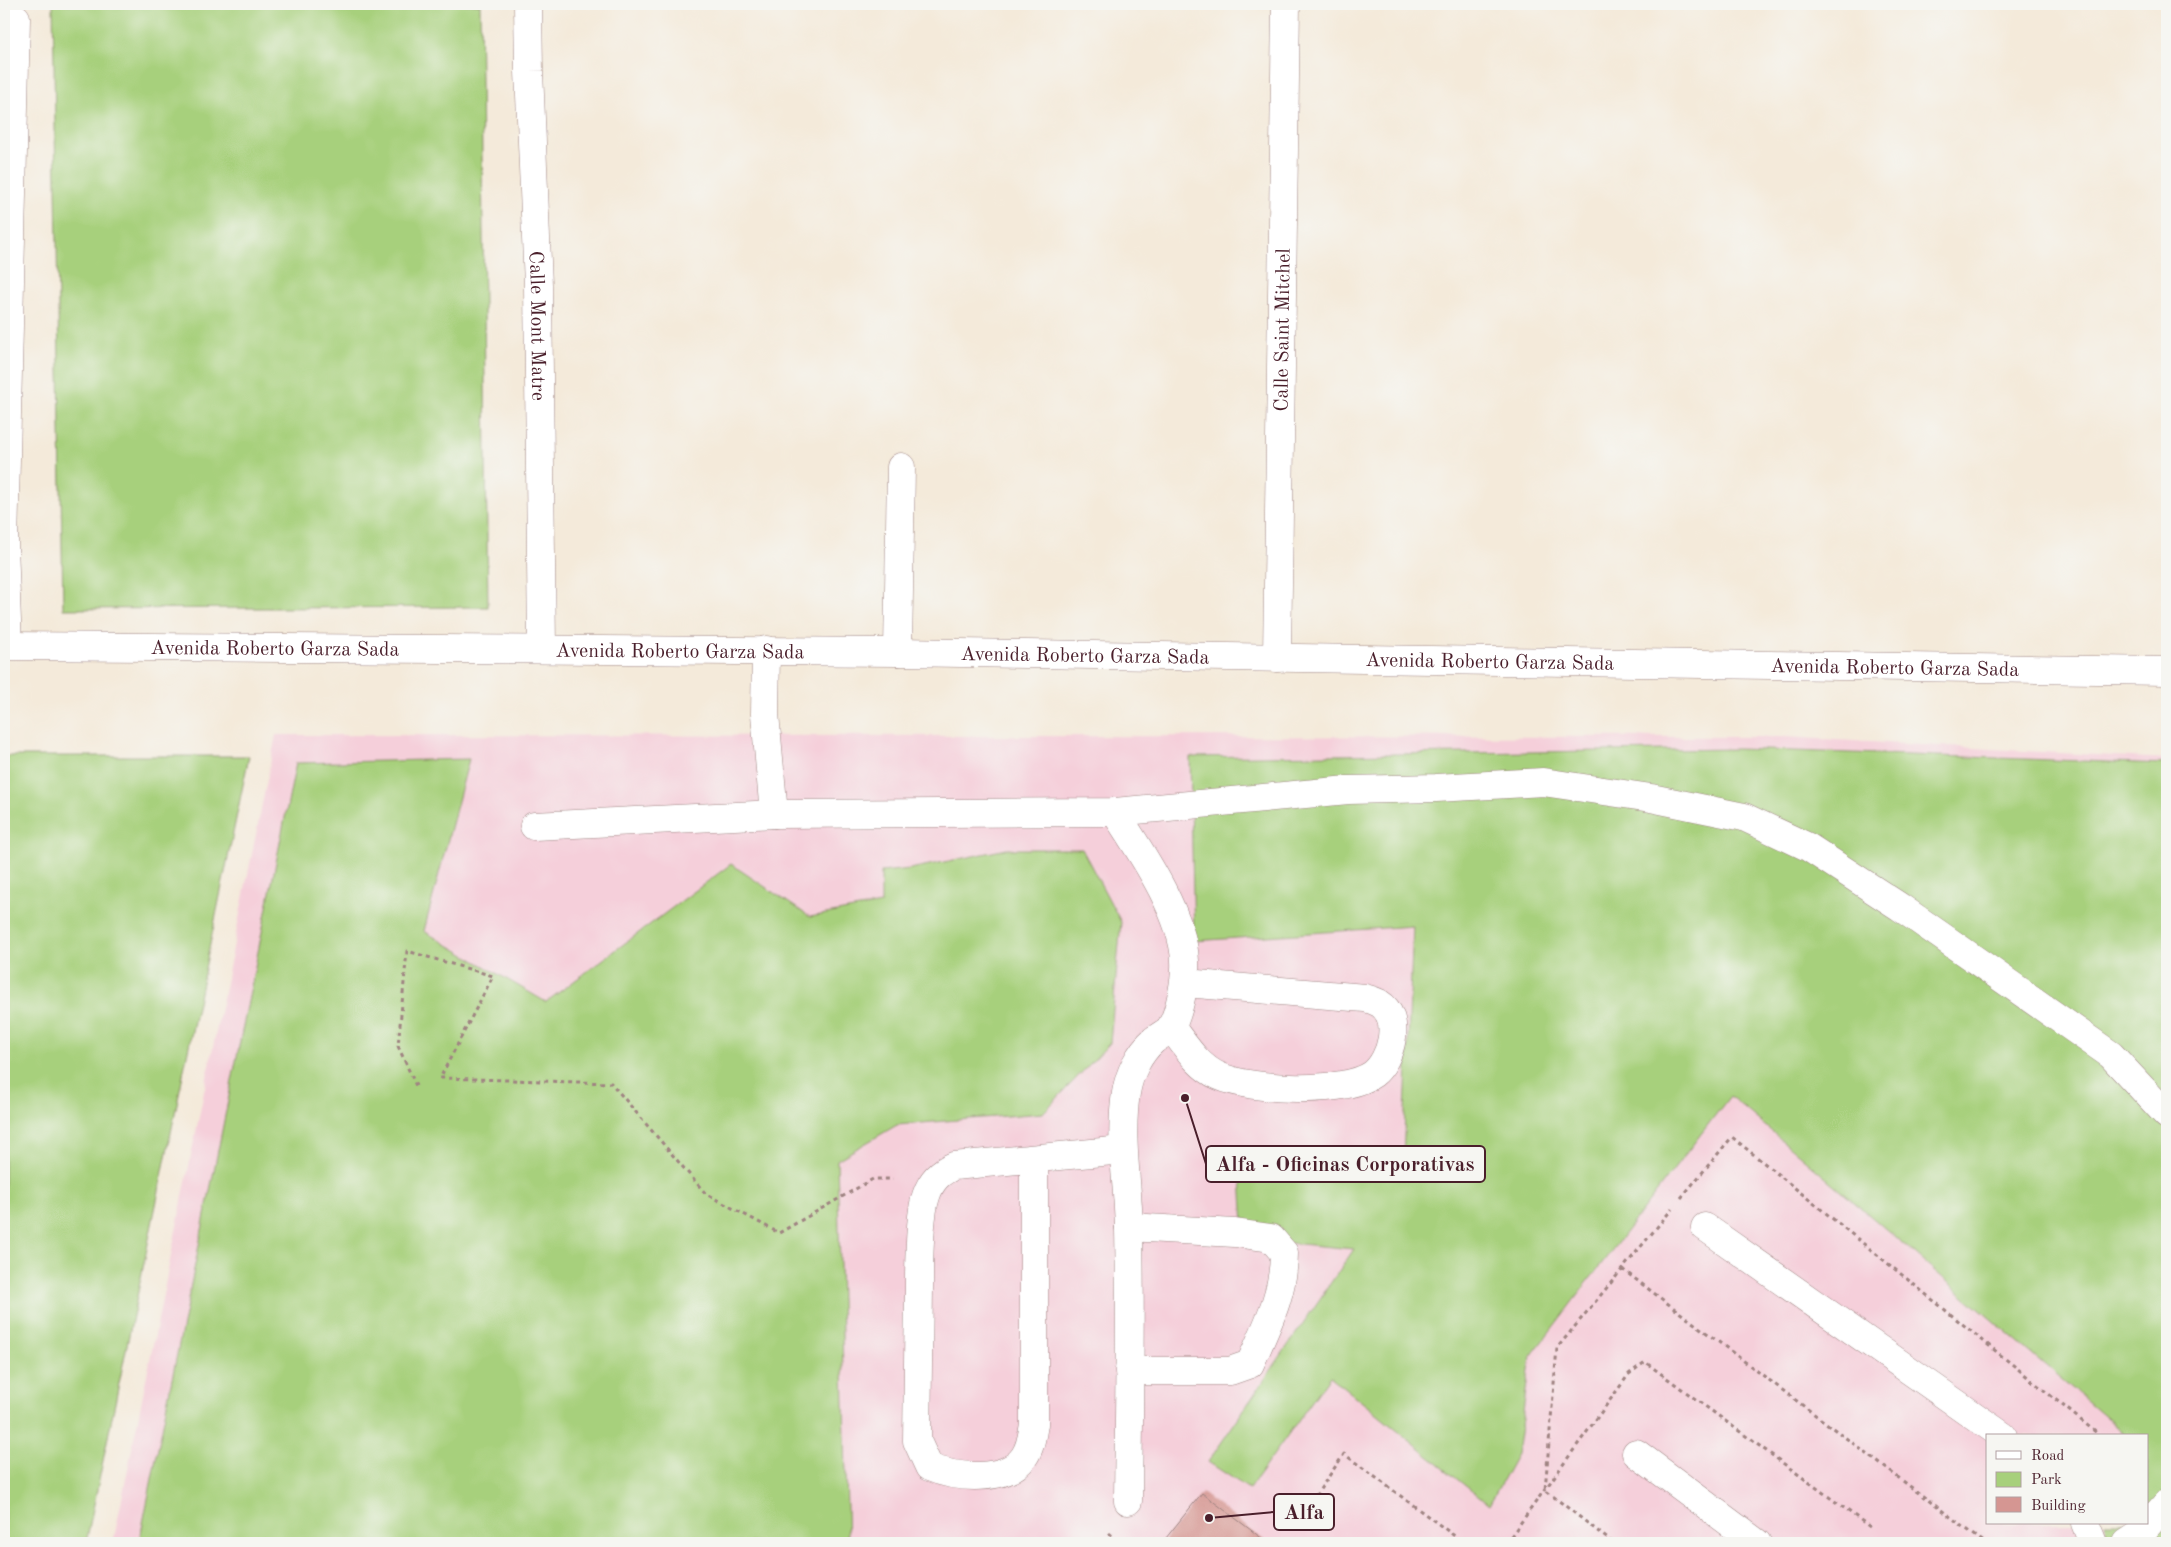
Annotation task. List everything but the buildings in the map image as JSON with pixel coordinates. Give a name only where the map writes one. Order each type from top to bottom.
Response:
[{"type":"street","name":"Calle Mont Matre","points":[[528,4],[538,285],[542,649]]},
{"type":"street","name":"Calle Saint Mitchel","points":[[1276,658],[1286,4]]},
{"type":"street","points":[[6,646],[4,546],[16,18]]},
{"type":"street","points":[[898,652],[901,468]]},
{"type":"street","name":"Avenida Roberto Garza Sada","points":[[6,646],[766,650],[2167,671]]},
{"type":"street","points":[[766,650],[765,714],[774,814]]},
{"type":"street","points":[[534,826],[774,814],[1115,812],[1348,790],[1436,788],[1543,782],[1651,798],[1744,816],[1808,847],[2008,982],[2111,1055],[2167,1115]]},
{"type":"street","points":[[1115,812],[1163,891],[1181,936],[1185,958],[1185,983],[1171,1027],[1153,1041],[1141,1054],[1126,1090],[1123,1115],[1122,1150],[1129,1227],[1128,1501]]},
{"type":"street","points":[[1171,1027],[1200,1064],[1218,1076],[1245,1084],[1267,1087],[1318,1087],[1350,1084],[1372,1074],[1387,1055],[1390,1046],[1392,1024],[1386,1011],[1380,1003],[1365,998],[1185,983]]},
{"type":"street","points":[[1034,1159],[1034,1424],[1031,1442],[1024,1457],[1015,1467],[1000,1473],[972,1476],[944,1474],[930,1467],[917,1441],[920,1241],[925,1198],[934,1179],[944,1170],[954,1166],[1122,1150]]},
{"type":"street","points":[[1129,1227],[1235,1232],[1271,1238],[1284,1253],[1284,1275],[1276,1304],[1250,1364],[1230,1372],[1129,1372]]},
{"type":"street","points":[[1706,1227],[2000,1434]]},
{"type":"street","points":[[1636,1453],[1757,1543]]},
{"type":"street","points":[[2127,1543],[2139,1535],[2167,1503]]},
{"type":"street","points":[[2086,1524],[2093,1543]]},
{"type":"path","points":[[416,1086],[398,1046],[407,950],[493,976],[440,1078],[611,1083],[706,1194],[779,1232],[873,1179],[934,1179]]},
{"type":"path","points":[[1622,1269],[1985,1543]]},
{"type":"path","points":[[1506,1543],[1629,1374],[1645,1362],[1870,1527]]},
{"type":"path","points":[[1292,1529],[1344,1454],[1464,1543]]},
{"type":"path","points":[[1545,1490],[1612,1543]]},
{"type":"shaded area","points":[[276,735],[1785,737],[2167,759],[2167,1543],[113,1543]]},
{"type":"green space","points":[[53,4],[480,4],[488,607],[63,609]]},
{"type":"green space","points":[[1737,749],[2167,764],[2167,1543],[2109,1543],[2104,1524],[2148,1524],[2148,1434],[2126,1434],[1730,1096],[1531,1356],[1517,1454],[1489,1505],[1330,1376],[1249,1489],[1208,1462],[1354,1249],[1245,1239],[1239,1149],[1403,1158],[1413,926],[1194,941],[1190,757]]},
{"type":"green space","points":[[4,756],[249,756],[86,1543],[4,1543]]},
{"type":"green space","points":[[469,759],[424,931],[546,1002],[731,864],[810,917],[881,904],[881,872],[910,869],[1007,849],[1082,849],[1121,922],[1110,1043],[1043,1113],[897,1125],[837,1160],[849,1543],[139,1543],[296,763]]},
{"type":"place","name":"Alfa - Oficinas Corporativas","points":[[1185,1098]]},
{"type":"place","name":"Alfa","points":[[1209,1518]]}]
